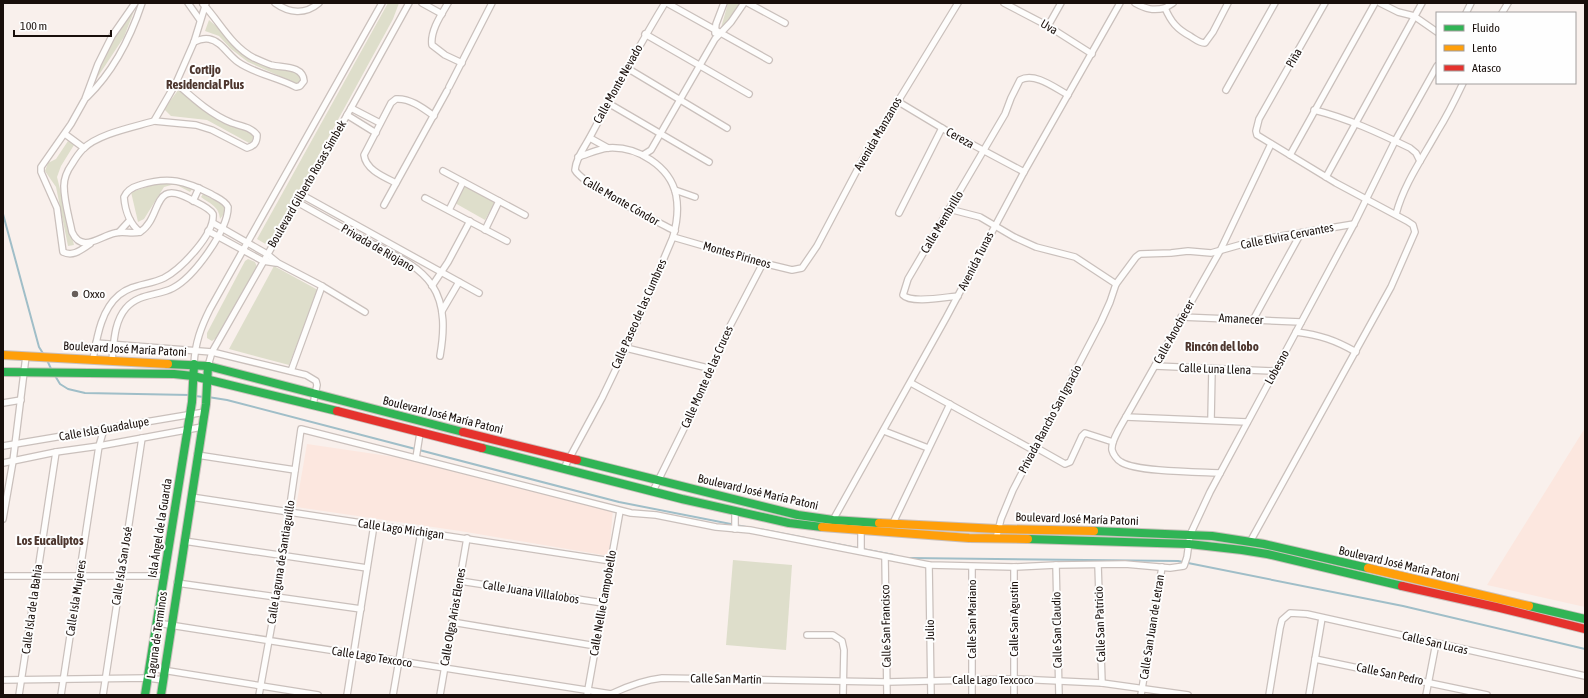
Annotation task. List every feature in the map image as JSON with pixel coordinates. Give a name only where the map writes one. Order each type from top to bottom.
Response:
[{"type":"main road","name":"Boulevard José María Patoni","points":[[3,355],[194,364],[208,366],[385,413],[798,515],[833,520],[998,529],[1081,530],[1212,536],[1250,542],[1585,619]]},
{"type":"main road","name":"Isla Ángel de la Guarda","points":[[145,695],[192,402],[194,364]]},
{"type":"main road","name":"Laguna de Terminos","points":[[161,695],[177,583],[205,412],[208,366]]},
{"type":"main road","name":"Boulevard José María Patoni","points":[[3,372],[174,374],[193,376],[564,468],[653,491],[735,516],[796,524],[958,537],[1189,544],[1267,554],[1350,575],[1496,607],[1585,629]]},
{"type":"main road","points":[[958,537],[959,526]]},
{"type":"street","points":[[92,359],[103,318],[119,294],[133,287],[164,278],[180,266],[192,255],[213,223],[212,212],[178,193],[166,193],[162,197],[143,230],[140,232],[120,232],[107,235],[74,254],[68,255],[63,252],[56,208],[41,172],[41,167],[65,134],[85,99],[98,64],[112,36],[135,3]]},
{"type":"street","points":[[85,99],[102,81],[118,59],[127,42],[142,3]]},
{"type":"street","points":[[188,3],[200,20]]},
{"type":"street","points":[[274,3],[291,11],[303,11],[314,7],[319,3]]},
{"type":"street","name":"Boulevard Gilberto Rosas Simbek","points":[[194,364],[194,350],[200,330],[246,242],[382,3]]},
{"type":"street","name":"Boulevard Gilberto Rosas Simbek","points":[[208,366],[212,352],[409,3]]},
{"type":"street","points":[[422,3],[442,14]]},
{"type":"street","points":[[384,205],[434,116],[492,3]]},
{"type":"street","points":[[666,3],[769,60]]},
{"type":"street","name":"Calle Monte Nevado","points":[[575,166],[578,157],[590,138],[645,34],[666,3]]},
{"type":"street","points":[[718,32],[718,17],[724,3]]},
{"type":"street","points":[[643,155],[651,150],[714,38],[718,32],[731,22],[744,3]]},
{"type":"street","points":[[748,3],[785,23]]},
{"type":"street","name":"Avenida Manzanos","points":[[802,268],[817,246],[864,157],[958,3]]},
{"type":"street","points":[[1048,26],[1061,3]]},
{"type":"street","name":"Avenida Tunas","points":[[833,520],[911,383],[1024,172],[1120,3]]},
{"type":"street","points":[[1135,3],[1146,9],[1152,10],[1165,8],[1172,3]]},
{"type":"street","points":[[1165,8],[1172,23],[1202,43],[1205,43],[1228,3]]},
{"type":"street","points":[[1226,90],[1275,3]]},
{"type":"street","name":"Piña","points":[[1271,144],[1257,135],[1256,125],[1325,3]]},
{"type":"street","points":[[1290,155],[1375,3]]},
{"type":"street","points":[[1380,3],[1398,12],[1414,16],[1436,31]]},
{"type":"street","points":[[1326,177],[1422,3]]},
{"type":"street","points":[[1466,12],[1471,3]]},
{"type":"street","points":[[1503,12],[1508,3]]},
{"type":"street","points":[[154,121],[176,83],[194,42],[205,4]]},
{"type":"street","points":[[194,42],[208,38],[248,68],[296,87],[300,86],[304,81],[303,76],[297,70],[270,65],[241,50],[226,34],[205,4]]},
{"type":"street","points":[[447,4],[433,33],[431,40],[432,45],[445,56],[462,63]]},
{"type":"street","name":"Uva","points":[[1008,4],[1048,26],[1092,54]]},
{"type":"street","points":[[645,34],[749,94]]},
{"type":"street","points":[[627,68],[727,128]]},
{"type":"street","name":"Lobesno","points":[[1190,535],[1220,472],[1354,224],[1396,141],[1436,68]]},
{"type":"street","name":"Calle Membrillo","points":[[958,296],[918,299],[907,298],[903,295],[908,279],[1005,114],[1020,80],[1029,77],[1068,95]]},
{"type":"street","points":[[90,244],[83,242],[74,236],[65,200],[64,186],[67,171],[84,148],[95,141],[122,130],[154,121],[196,125],[212,130],[247,148],[255,143],[257,135],[254,131],[231,122],[208,110],[176,83]]},
{"type":"street","points":[[1396,214],[1400,200],[1462,84]]},
{"type":"street","points":[[396,184],[368,166],[364,160],[364,155],[391,102],[401,98],[420,106],[434,116]]},
{"type":"street","name":"Cereza","points":[[897,101],[942,128],[1024,172]]},
{"type":"street","points":[[608,103],[708,162]]},
{"type":"street","points":[[351,108],[380,123]]},
{"type":"street","points":[[1314,110],[1330,113],[1396,141],[1413,150],[1420,161]]},
{"type":"street","points":[[347,115],[376,132]]},
{"type":"street","points":[[899,213],[942,128]]},
{"type":"street","points":[[65,134],[84,148]]},
{"type":"street","points":[[590,138],[608,148]]},
{"type":"street","points":[[1250,542],[1324,406],[1356,352],[1398,275],[1414,235],[1413,226],[1396,214],[1326,177],[1271,144]]},
{"type":"street","name":"Calle Anochecer","points":[[1113,442],[1181,317],[1220,251],[1271,144]]},
{"type":"street","name":"Calle Paseo de las Cumbres","points":[[564,468],[602,398],[626,348],[673,237],[677,222],[678,206],[675,190],[665,174],[651,160],[643,155],[628,150],[608,148],[578,157]]},
{"type":"street","points":[[651,150],[651,160]]},
{"type":"street","name":"Calle Monte Cóndor","points":[[575,166],[574,170],[579,176],[634,210],[675,231]]},
{"type":"street","points":[[443,171],[500,200],[525,215]]},
{"type":"street","points":[[112,360],[117,325],[126,308],[138,298],[173,288],[185,280],[203,260],[217,237],[228,212],[226,203],[199,188],[175,180],[162,180],[133,188],[125,193],[124,197],[130,220],[133,226],[140,232]]},
{"type":"street","points":[[449,210],[463,182]]},
{"type":"street","points":[[193,201],[199,188]]},
{"type":"street","points":[[675,190],[695,197]]},
{"type":"street","name":"Privada de Riojano","points":[[302,194],[335,214],[378,236],[479,293]]},
{"type":"street","points":[[425,198],[508,241]]},
{"type":"street","points":[[485,230],[500,200]]},
{"type":"street","name":"Privada de Riojano","points":[[297,202],[414,267],[424,275],[432,286],[442,311],[443,337],[440,356]]},
{"type":"street","points":[[949,209],[976,215],[1014,237],[1036,247],[1075,257],[1116,284]]},
{"type":"street","points":[[330,221],[335,214]]},
{"type":"street","points":[[120,232],[130,220]]},
{"type":"street","points":[[432,286],[442,272],[470,221]]},
{"type":"street","points":[[213,223],[267,254],[278,263],[322,286],[365,312]]},
{"type":"street","name":"Calle Elvira Cervantes","points":[[1116,284],[1136,257],[1140,254],[1188,251],[1211,253],[1257,240],[1354,224]]},
{"type":"street","points":[[208,231],[264,261],[278,263]]},
{"type":"street","points":[[1254,320],[1301,233]]},
{"type":"street","points":[[374,245],[378,236]]},
{"type":"street","name":"Montes Pirineos","points":[[673,237],[792,270],[802,268]]},
{"type":"street","name":"Calle Monte de las Cruces","points":[[653,491],[712,369],[734,317],[763,263]]},
{"type":"street","points":[[442,311],[460,282]]},
{"type":"street","name":"Privada Rancho San Ignacio","points":[[996,539],[998,529],[1013,490],[1083,357],[1110,302],[1116,284]]},
{"type":"street","points":[[291,371],[322,286]]},
{"type":"street","name":"Amanecer","points":[[1181,317],[1301,322]]},
{"type":"street","points":[[1296,332],[1321,336],[1342,344],[1356,352]]},
{"type":"street","points":[[96,343],[212,352],[291,371],[312,378],[316,381],[313,405]]},
{"type":"street","points":[[626,348],[712,369]]},
{"type":"street","points":[[3,519],[4,500],[13,461],[25,372],[30,356]]},
{"type":"street","name":"Calle Luna Llena","points":[[1155,366],[1274,371]]},
{"type":"street","points":[[1211,420],[1212,368]]},
{"type":"street","points":[[911,383],[1034,449],[1066,464],[1070,462],[1082,436],[1085,433],[1113,442],[1112,450],[1122,463],[1158,469],[1220,472]]},
{"type":"street","points":[[3,403],[21,400]]},
{"type":"street","points":[[893,523],[950,404]]},
{"type":"street","name":"Calle Isla Guadalupe","points":[[3,446],[205,412]]},
{"type":"street","points":[[1126,417],[1247,422]]},
{"type":"street","name":"Calle Isla Guadalupe","points":[[3,463],[56,452],[99,446],[202,427]]},
{"type":"street","name":"Calle Isla Mujeres","points":[[61,695],[99,446],[104,429]]},
{"type":"street","name":"Calle Laguna de Santiaguillo","points":[[259,695],[277,596],[301,429],[417,452]]},
{"type":"street","points":[[884,431],[928,448]]},
{"type":"street","points":[[420,433],[417,452],[620,511],[750,530],[928,564],[972,567],[1125,564],[1180,567],[1185,564],[1190,535]]},
{"type":"street","name":"Calle Isla San José","points":[[103,695],[142,438]]},
{"type":"street","name":"Calle Isla de la Bahía","points":[[19,695],[56,452]]},
{"type":"street","points":[[197,455],[295,470]]},
{"type":"street","name":"Calle Lago Michigan","points":[[191,497],[611,561]]},
{"type":"street","name":"Calle Nellie Campobello","points":[[587,693],[620,511]]},
{"type":"street","points":[[735,516],[735,528]]},
{"type":"street","points":[[347,695],[374,525]]},
{"type":"street","points":[[861,530],[861,550]]},
{"type":"street","points":[[393,695],[421,532]]},
{"type":"street","name":"Calle Olga Arias Elenes","points":[[440,695],[467,538]]},
{"type":"street","points":[[184,541],[367,568]]},
{"type":"street","name":"Calle San Francisco","points":[[885,557],[887,695]]},
{"type":"street","name":"Julio","points":[[928,564],[931,680],[930,695]]},
{"type":"street","name":"Calle San Claudio","points":[[1056,565],[1059,695]]},
{"type":"street","name":"Calle San Patricio","points":[[1098,565],[1102,683]]},
{"type":"street","name":"Calle San Mariano","points":[[972,567],[972,695]]},
{"type":"street","name":"Calle San Agustín","points":[[1014,567],[1014,695]]},
{"type":"street","name":"Calle San Juan de Letran","points":[[1141,695],[1162,567]]},
{"type":"street","points":[[3,576],[165,576]]},
{"type":"street","name":"Calle Juana Villalobos","points":[[460,581],[603,603]]},
{"type":"street","points":[[177,583],[360,609]]},
{"type":"street","name":"Calle San Lucas","points":[[1269,695],[1282,620],[1290,613],[1322,618],[1585,676]]},
{"type":"street","points":[[1309,695],[1322,618]]},
{"type":"street","points":[[452,622],[596,646]]},
{"type":"street","name":"Calle Lago Texcoco","points":[[157,623],[444,668],[587,693],[612,694]]},
{"type":"street","points":[[807,635],[833,635],[840,638],[844,650],[843,695]]},
{"type":"street","points":[[1426,695],[1430,682],[1436,643]]},
{"type":"street","name":"Calle San Pedro","points":[[1315,659],[1487,695]]},
{"type":"street","points":[[150,668],[318,695]]},
{"type":"street","points":[[3,680],[148,678],[163,680]]},
{"type":"street","name":"Calle San Martín","points":[[612,694],[635,683],[648,679],[662,678],[843,681]]},
{"type":"street","name":"Calle Lago Texcoco","points":[[843,681],[887,682],[1014,679],[1058,680],[1102,683],[1187,695]]},
{"type":"shaded area","points":[[1585,428],[1585,607],[1487,585]]},
{"type":"shaded area","points":[[307,444],[409,459],[613,509],[609,556],[460,531],[296,507]]},
{"type":"green space","points":[[388,3],[399,3],[393,19],[269,246],[257,239]]},
{"type":"green space","points":[[728,3],[741,3],[735,14],[721,28]]},
{"type":"green space","points":[[134,11],[124,37],[93,84],[116,32]]},
{"type":"green space","points":[[209,20],[235,47],[279,69],[294,71],[302,79],[300,85],[248,62],[231,49],[219,36],[205,31]]},
{"type":"green space","points":[[179,89],[199,107],[226,123],[253,133],[256,140],[249,143],[207,120],[171,116],[164,109]]},
{"type":"green space","points":[[68,141],[74,145],[61,166],[57,177],[74,245],[68,246],[56,187],[45,171],[48,163],[56,159]]},
{"type":"green space","points":[[163,182],[178,182],[193,188],[190,192],[175,184],[164,187],[144,219],[138,222],[131,192]]},
{"type":"green space","points":[[465,185],[495,202],[485,220],[455,203]]},
{"type":"green space","points":[[203,194],[223,205],[226,211],[220,219],[216,208],[201,197]]},
{"type":"green space","points":[[248,259],[255,262],[257,267],[216,338],[212,341],[207,338],[207,333],[245,261]]},
{"type":"green space","points":[[274,266],[318,290],[289,365],[229,349]]},
{"type":"green space","points":[[733,560],[792,565],[786,650],[726,645]]},
{"type":"waterway","points":[[3,214],[39,347],[44,355]]},
{"type":"waterway","points":[[47,360],[52,371]]},
{"type":"waterway","points":[[54,374],[60,384],[68,389],[85,393],[190,395]]},
{"type":"waterway","points":[[195,396],[204,397]]},
{"type":"waterway","points":[[208,397],[227,400],[619,502],[746,527]]},
{"type":"waterway","points":[[759,529],[805,538]]},
{"type":"waterway","points":[[810,539],[894,555]]},
{"type":"waterway","points":[[908,558],[1178,561],[1403,606],[1585,649]]},
{"type":"traffic: fast","points":[[168,364],[208,366],[463,432]]},
{"type":"traffic: fast","points":[[145,695],[192,402],[194,364]]},
{"type":"traffic: fast","points":[[161,695],[206,404],[208,366]]},
{"type":"traffic: fast","points":[[3,372],[174,374],[193,376],[337,411]]},
{"type":"traffic: fast","points":[[482,448],[682,499],[789,523],[822,527]]},
{"type":"traffic: fast","points":[[577,460],[798,515],[833,520],[879,523]]},
{"type":"traffic: fast","points":[[1094,531],[1212,536],[1264,544],[1368,568]]},
{"type":"traffic: fast","points":[[1028,539],[1189,544],[1242,550],[1267,554],[1402,586]]},
{"type":"traffic: fast","points":[[1529,606],[1585,619]]},
{"type":"traffic: slow","points":[[3,355],[168,364]]},
{"type":"traffic: slow","points":[[879,523],[998,529],[1094,531]]},
{"type":"traffic: slow","points":[[822,527],[969,538],[1028,539]]},
{"type":"traffic: slow","points":[[1368,568],[1529,606]]},
{"type":"traffic: jam","points":[[337,411],[482,448]]},
{"type":"traffic: jam","points":[[463,432],[577,460]]},
{"type":"traffic: jam","points":[[1402,586],[1585,629]]},
{"type":"place","name":"Oxxo","points":[[75,294]]},
{"type":"district","name":"Cortijo Residencial Plus","points":[[205,76]]},
{"type":"district","name":"Rincón del lobo","points":[[1222,346]]},
{"type":"district","name":"Los Eucaliptos","points":[[50,540]]}]
